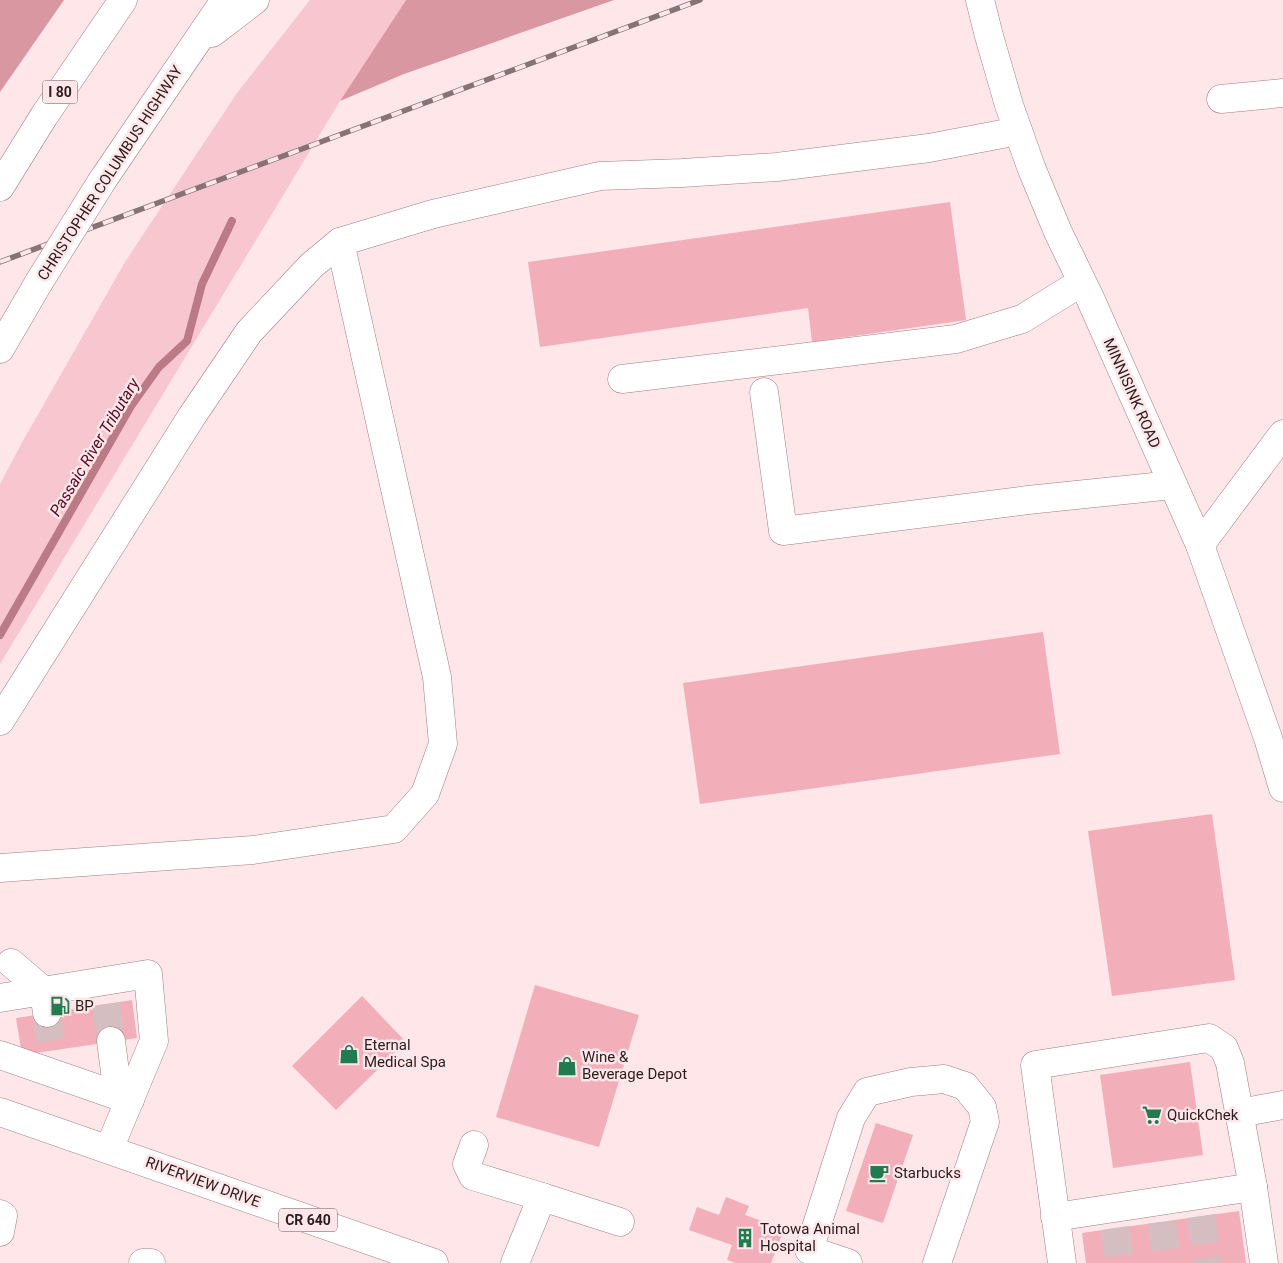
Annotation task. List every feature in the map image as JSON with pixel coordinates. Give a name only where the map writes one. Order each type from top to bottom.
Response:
[{"type":"main road","name":"I 80","points":[[0,186],[44,116],[123,0]]},
{"type":"main road","name":"CHRISTOPHER COLUMBUS HIGHWAY","points":[[0,348],[102,181],[225,0]]},
{"type":"main road","points":[[191,49],[256,0]]},
{"type":"main road","name":"MINNISINK ROAD","points":[[980,0],[1018,131],[1031,167],[1200,545],[1272,719],[1283,788]]},
{"type":"main road","points":[[1221,99],[1283,93]]},
{"type":"main road","points":[[0,722],[192,416],[249,332],[312,265],[340,242],[433,214],[600,176],[777,167],[929,148],[1018,131]]},
{"type":"main road","points":[[0,868],[254,850],[394,829],[425,794],[443,744],[436,677],[340,242]]},
{"type":"main road","points":[[622,379],[956,339],[1022,320],[1082,282]]},
{"type":"main road","points":[[764,392],[783,531],[1173,485]]},
{"type":"main road","points":[[1200,545],[1283,434]]},
{"type":"main road","points":[[11,964],[45,1002]]},
{"type":"main road","points":[[0,998],[45,1002],[105,992],[148,974],[154,1042],[124,1097],[109,1149]]},
{"type":"main road","points":[[1062,1263],[1035,1065],[1209,1038],[1224,1048],[1230,1063],[1264,1263]]},
{"type":"main road","points":[[111,1041],[124,1097]]},
{"type":"main road","points":[[0,1055],[54,1062],[124,1097]]},
{"type":"main road","points":[[848,1263],[809,1250],[850,1118],[867,1092],[911,1082],[944,1079],[965,1086],[982,1107],[985,1122],[938,1263]]},
{"type":"main road","points":[[1240,1113],[1283,1105]]},
{"type":"main road","name":"RIVERVIEW DRIVE","points":[[0,1112],[434,1263]]},
{"type":"main road","points":[[474,1145],[467,1164],[473,1176],[620,1222]]},
{"type":"main road","points":[[1055,1217],[1113,1218],[1161,1212],[1200,1206],[1252,1187]]},
{"type":"main road","points":[[515,1263],[542,1197]]},
{"type":"main road","points":[[0,1214],[3,1216],[0,1232]]},
{"type":"main road","points":[[143,1263],[151,1263]]},
{"type":"shaded area","points":[[0,0],[64,0],[0,92]]},
{"type":"shaded area","points":[[310,0],[406,0],[340,101],[0,664],[0,484],[125,262],[237,93]]},
{"type":"shaded area","points":[[406,0],[614,0],[404,74],[340,101]]},
{"type":"building","points":[[950,202],[966,320],[812,342],[808,308],[540,347],[528,262]]},
{"type":"building","points":[[1043,632],[1060,754],[700,804],[683,683]]},
{"type":"building","points":[[1212,814],[1235,980],[1112,996],[1088,831]]},
{"type":"building","name":"Wine & Beverage Depot","points":[[535,985],[639,1015],[599,1147],[496,1117]]},
{"type":"building","name":"Eternal Medical Spa","points":[[362,996],[406,1042],[336,1110],[292,1066]]},
{"type":"building","points":[[132,1000],[137,1038],[22,1055],[16,1018]]},
{"type":"building","name":"QuickChek","points":[[1190,1062],[1203,1155],[1113,1168],[1100,1075]]},
{"type":"building","name":"Starbucks","points":[[876,1123],[913,1135],[883,1223],[846,1211]]},
{"type":"building","name":"Totowa Animal Hospital","points":[[726,1197],[749,1206],[745,1215],[784,1229],[771,1263],[736,1263],[727,1260],[732,1245],[689,1230],[697,1207],[719,1215]]},
{"type":"building","points":[[1239,1211],[1246,1263],[1086,1263],[1082,1233]]},
{"type":"waterway","name":"Passaic River Tributary","points":[[0,635],[131,406],[159,367],[187,341],[202,284],[232,221]]},
{"type":"tunnel","points":[[106,1004],[111,1041]]},
{"type":"tunnel","points":[[47,1013],[52,1050]]},
{"type":"tunnel","points":[[1201,1216],[1208,1263]]},
{"type":"tunnel","points":[[1162,1222],[1167,1263]]},
{"type":"tunnel","points":[[1115,1228],[1120,1263]]},
{"type":"railway","points":[[0,262],[700,0]]},
{"type":"place","name":"BP","points":[[60,1006]]},
{"type":"place","name":"Eternal Medical Spa","points":[[349,1054]]},
{"type":"place","name":"Wine & Beverage Depot","points":[[567,1066]]},
{"type":"place","name":"QuickChek","points":[[1152,1115]]},
{"type":"place","name":"Starbucks","points":[[879,1173]]},
{"type":"place","name":"Totowa Animal Hospital","points":[[745,1238]]}]
